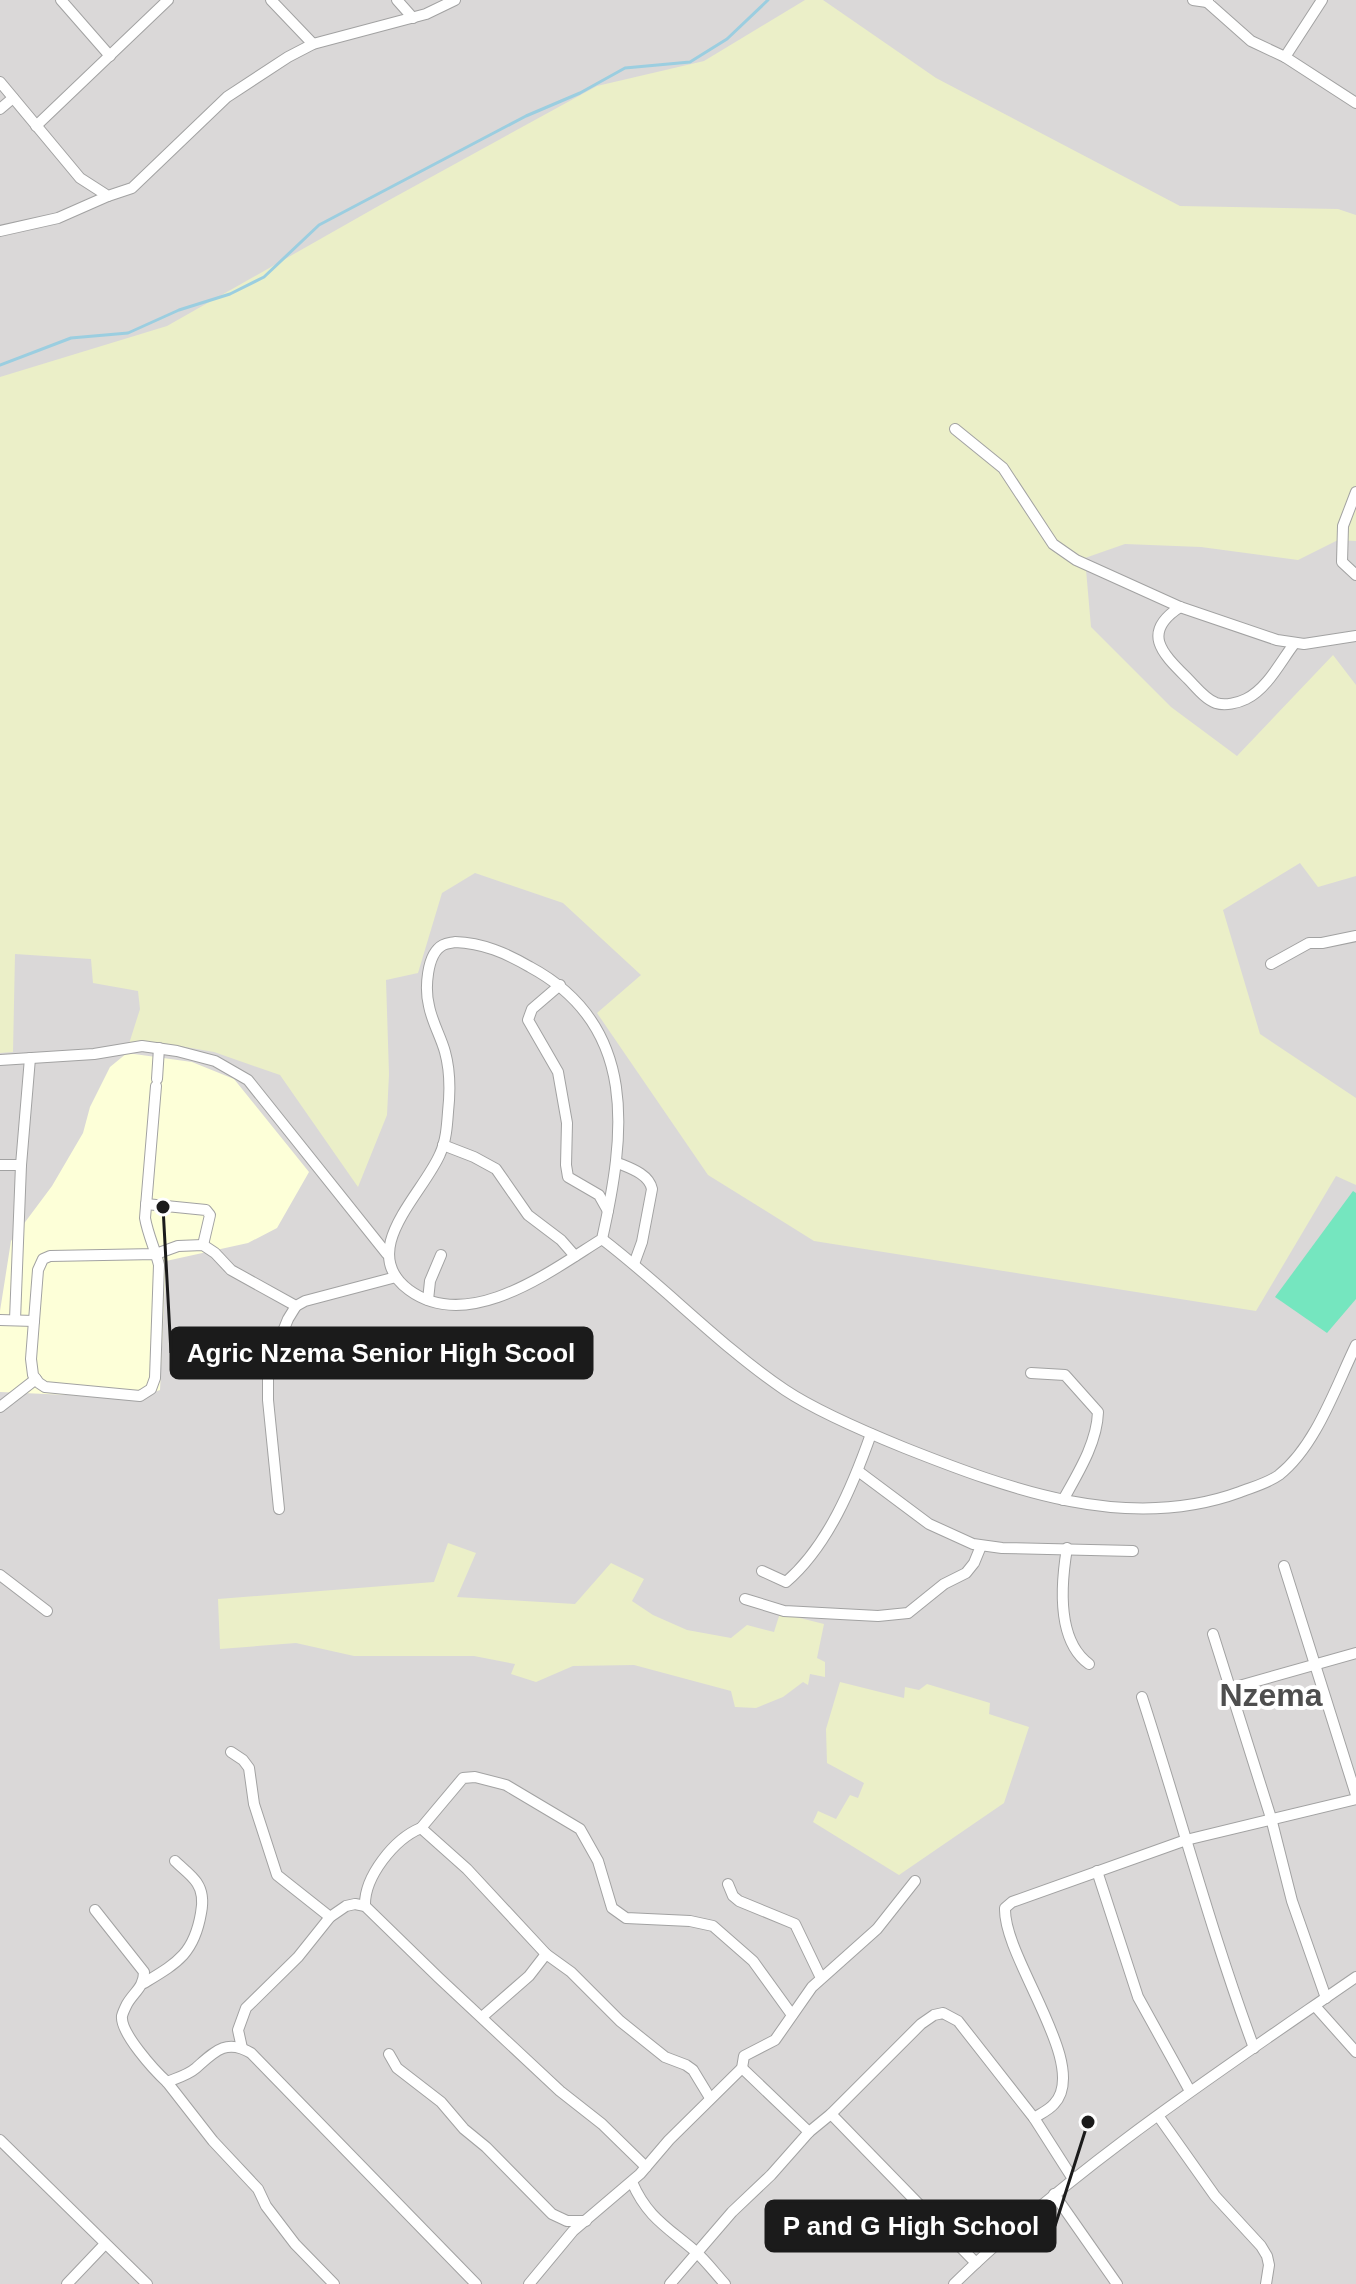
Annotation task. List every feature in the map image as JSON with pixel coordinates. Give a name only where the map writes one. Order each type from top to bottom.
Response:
[{"type":"street","points":[[61,0],[110,56]]},
{"type":"street","points":[[36,126],[168,0]]},
{"type":"street","points":[[271,0],[313,44]]},
{"type":"street","points":[[397,0],[413,18]]},
{"type":"street","points":[[0,231],[58,218],[132,188],[227,97],[313,44],[413,18],[455,0]]},
{"type":"street","points":[[1193,0],[1207,1],[1251,41],[1285,57],[1356,103]]},
{"type":"street","points":[[1285,57],[1322,0]]},
{"type":"street","points":[[0,82],[80,178],[108,196]]},
{"type":"street","points":[[0,109],[13,98]]},
{"type":"street","points":[[955,429],[1003,468],[1053,544],[1076,560],[1180,607],[1258,635],[1294,644],[1356,636]]},
{"type":"street","points":[[1356,492],[1343,526],[1342,562],[1356,575]]},
{"type":"street","points":[[1180,607],[1160,628],[1158,643],[1165,656],[1208,699],[1220,704],[1248,699],[1270,677],[1294,644]]},
{"type":"street","points":[[1271,964],[1309,943],[1356,936]]},
{"type":"street","points":[[0,1060],[94,1054],[142,1046],[215,1061],[248,1080],[387,1254],[396,1277],[408,1289],[428,1300],[449,1304],[486,1303],[523,1288],[602,1239],[618,1163],[619,1105],[606,1049],[582,1009],[560,985],[503,952],[474,943],[442,945],[433,955],[428,978],[428,1005],[445,1053],[449,1100],[443,1145],[441,1154],[395,1230],[387,1254]]},
{"type":"street","points":[[560,985],[532,1009],[528,1020],[558,1072],[567,1123],[568,1177],[599,1195],[608,1211]]},
{"type":"street","points":[[159,1048],[146,1204],[149,1238],[156,1254],[159,1265],[155,1378],[151,1389],[140,1396],[45,1387],[33,1375],[31,1359],[38,1270],[43,1259],[60,1255],[156,1254],[178,1246],[203,1245],[231,1270],[296,1306]]},
{"type":"street","points":[[15,1320],[21,1165],[30,1058]]},
{"type":"street","points":[[443,1145],[496,1169],[528,1215],[561,1240],[575,1256]]},
{"type":"street","points":[[618,1163],[633,1169],[651,1183],[642,1242],[634,1264]]},
{"type":"street","points":[[0,1165],[21,1165]]},
{"type":"street","points":[[146,1204],[206,1210],[210,1215],[203,1245]]},
{"type":"street","points":[[602,1239],[697,1321],[786,1391],[871,1434],[1006,1485],[1063,1500],[1142,1510],[1226,1497],[1276,1477],[1306,1446],[1356,1345]]},
{"type":"street","points":[[428,1300],[430,1281],[441,1255]]},
{"type":"street","points":[[279,1509],[268,1400],[268,1368],[288,1319],[296,1306],[315,1297],[396,1277]]},
{"type":"street","points":[[0,1320],[34,1321]]},
{"type":"street","points":[[1343,1371],[1356,1373]]},
{"type":"street","points":[[1031,1373],[1065,1375],[1098,1412],[1095,1431],[1083,1463],[1063,1500]]},
{"type":"street","points":[[0,1407],[36,1379]]},
{"type":"street","points":[[762,1571],[786,1582],[797,1573],[813,1551],[858,1471],[871,1434]]},
{"type":"street","points":[[858,1471],[929,1524],[981,1546],[1133,1551]]},
{"type":"street","points":[[745,1599],[784,1611],[878,1616],[908,1613],[944,1584],[966,1573],[981,1546]]},
{"type":"street","points":[[1067,1548],[1061,1592],[1064,1614],[1077,1655],[1089,1664]]},
{"type":"street","points":[[1034,2118],[1055,2104],[1063,2082],[1063,2065],[1040,2005],[1008,1937],[1005,1908],[1019,1897],[1186,1840],[1356,1797],[1284,1566]]},
{"type":"street","points":[[0,1575],[47,1611]]},
{"type":"street","points":[[1213,1634],[1271,1818],[1292,1901],[1326,1998]]},
{"type":"street","points":[[1232,1688],[1356,1653]]},
{"type":"street","points":[[1142,1697],[1211,1929],[1254,2048]]},
{"type":"street","points":[[231,1752],[249,1768],[254,1804],[277,1875],[330,1917]]},
{"type":"street","points":[[365,1906],[365,1893],[375,1871],[403,1840],[421,1828],[463,1778],[475,1777],[506,1785],[580,1829],[598,1861],[612,1908],[626,1918],[690,1921],[713,1926],[753,1961],[792,2015]]},
{"type":"street","points":[[421,1828],[507,1910],[546,1954],[571,1972],[620,2021],[665,2057],[693,2070],[710,2098]]},
{"type":"street","points":[[175,1861],[197,1882],[202,1893],[196,1938],[171,1967],[144,1983],[128,2002],[122,2016],[124,2027],[155,2072],[258,2189],[266,2206],[295,2244],[334,2284]]},
{"type":"street","points":[[1097,1871],[1138,1997],[1190,2091]]},
{"type":"street","points":[[529,2284],[573,2231],[632,2182],[742,2068],[744,2056],[775,2040],[821,1978],[877,1929],[915,1881]]},
{"type":"street","points":[[728,1884],[739,1901],[795,1924],[821,1978]]},
{"type":"street","points":[[242,2048],[238,2030],[246,2008],[298,1957],[330,1917],[346,1906],[365,1906],[560,2091],[602,2124],[646,2167]]},
{"type":"street","points":[[95,1910],[119,1944],[140,1965],[144,1983]]},
{"type":"street","points":[[482,2017],[529,1976],[546,1954]]},
{"type":"street","points":[[954,2284],[1073,2179],[1190,2091],[1356,1977]]},
{"type":"street","points":[[1315,2006],[1356,2052]]},
{"type":"street","points":[[670,2284],[696,2252],[809,2132],[934,2015],[943,2013],[958,2021],[1034,2118],[1073,2179]]},
{"type":"street","points":[[167,2082],[194,2070],[219,2048],[242,2048],[251,2053],[476,2284]]},
{"type":"street","points":[[389,2054],[397,2068],[441,2102],[543,2207],[567,2221],[586,2221]]},
{"type":"street","points":[[742,2068],[809,2132]]},
{"type":"street","points":[[831,2114],[976,2263]]},
{"type":"street","points":[[1159,2117],[1215,2196],[1261,2246],[1269,2265],[1266,2284]]},
{"type":"street","points":[[0,2140],[147,2284]]},
{"type":"street","points":[[632,2182],[641,2202],[654,2219],[696,2252],[725,2284]]},
{"type":"street","points":[[1054,2194],[1117,2284]]},
{"type":"street","points":[[67,2284],[105,2244]]},
{"type":"shaded area","points":[[0,0],[1356,0],[1356,2284],[0,2284]]},
{"type":"shaded area","points":[[805,0],[823,0],[936,78],[1180,206],[1338,209],[1356,215],[1356,541],[1338,540],[1298,560],[1201,547],[1125,544],[1085,558],[1091,627],[1171,707],[1237,756],[1333,655],[1356,685],[1356,876],[1318,887],[1300,863],[1223,910],[1260,1034],[1356,1098],[1356,1185],[1336,1176],[1256,1311],[814,1241],[708,1175],[597,1013],[641,975],[563,903],[475,873],[442,893],[418,973],[386,980],[387,1115],[358,1187],[280,1075],[214,1052],[157,1042],[128,1047],[140,1009],[138,991],[93,983],[91,959],[15,954],[13,1052],[0,1053],[0,377],[167,326],[597,86],[704,61]]},
{"type":"shaded area","points":[[127,1053],[192,1062],[234,1079],[309,1172],[277,1228],[248,1243],[166,1261],[160,1390],[137,1398],[0,1392],[0,1311],[11,1241],[52,1186],[83,1133],[90,1107],[110,1067]]},
{"type":"shaded area","points":[[448,1543],[476,1553],[457,1597],[575,1604],[611,1563],[644,1579],[632,1601],[653,1615],[687,1630],[731,1638],[747,1625],[774,1632],[780,1613],[824,1624],[817,1658],[825,1662],[825,1677],[810,1674],[808,1685],[803,1682],[783,1697],[756,1708],[735,1707],[731,1691],[634,1665],[573,1666],[536,1682],[511,1674],[515,1664],[474,1656],[354,1656],[296,1643],[220,1649],[218,1599],[434,1582]]},
{"type":"shaded area","points":[[840,1682],[904,1698],[905,1687],[919,1690],[927,1684],[990,1703],[989,1714],[1029,1727],[1004,1803],[899,1875],[813,1822],[818,1811],[836,1819],[850,1795],[858,1798],[864,1783],[827,1763],[826,1729]]},
{"type":"green space","points":[[1353,1191],[1356,1193],[1356,1299],[1327,1333],[1275,1297]]},
{"type":"waterway","points":[[0,365],[71,338],[128,333],[179,310],[230,294],[264,277],[319,225],[526,116],[580,93],[625,68],[690,62],[727,39],[768,0]]},
{"type":"place","name":"Agric Nzema Senior High Scool","points":[[163,1207]]},
{"type":"place","name":"P and G High School","points":[[1088,2122]]},
{"type":"district","name":"Nzema","points":[[1271,1695]]}]
